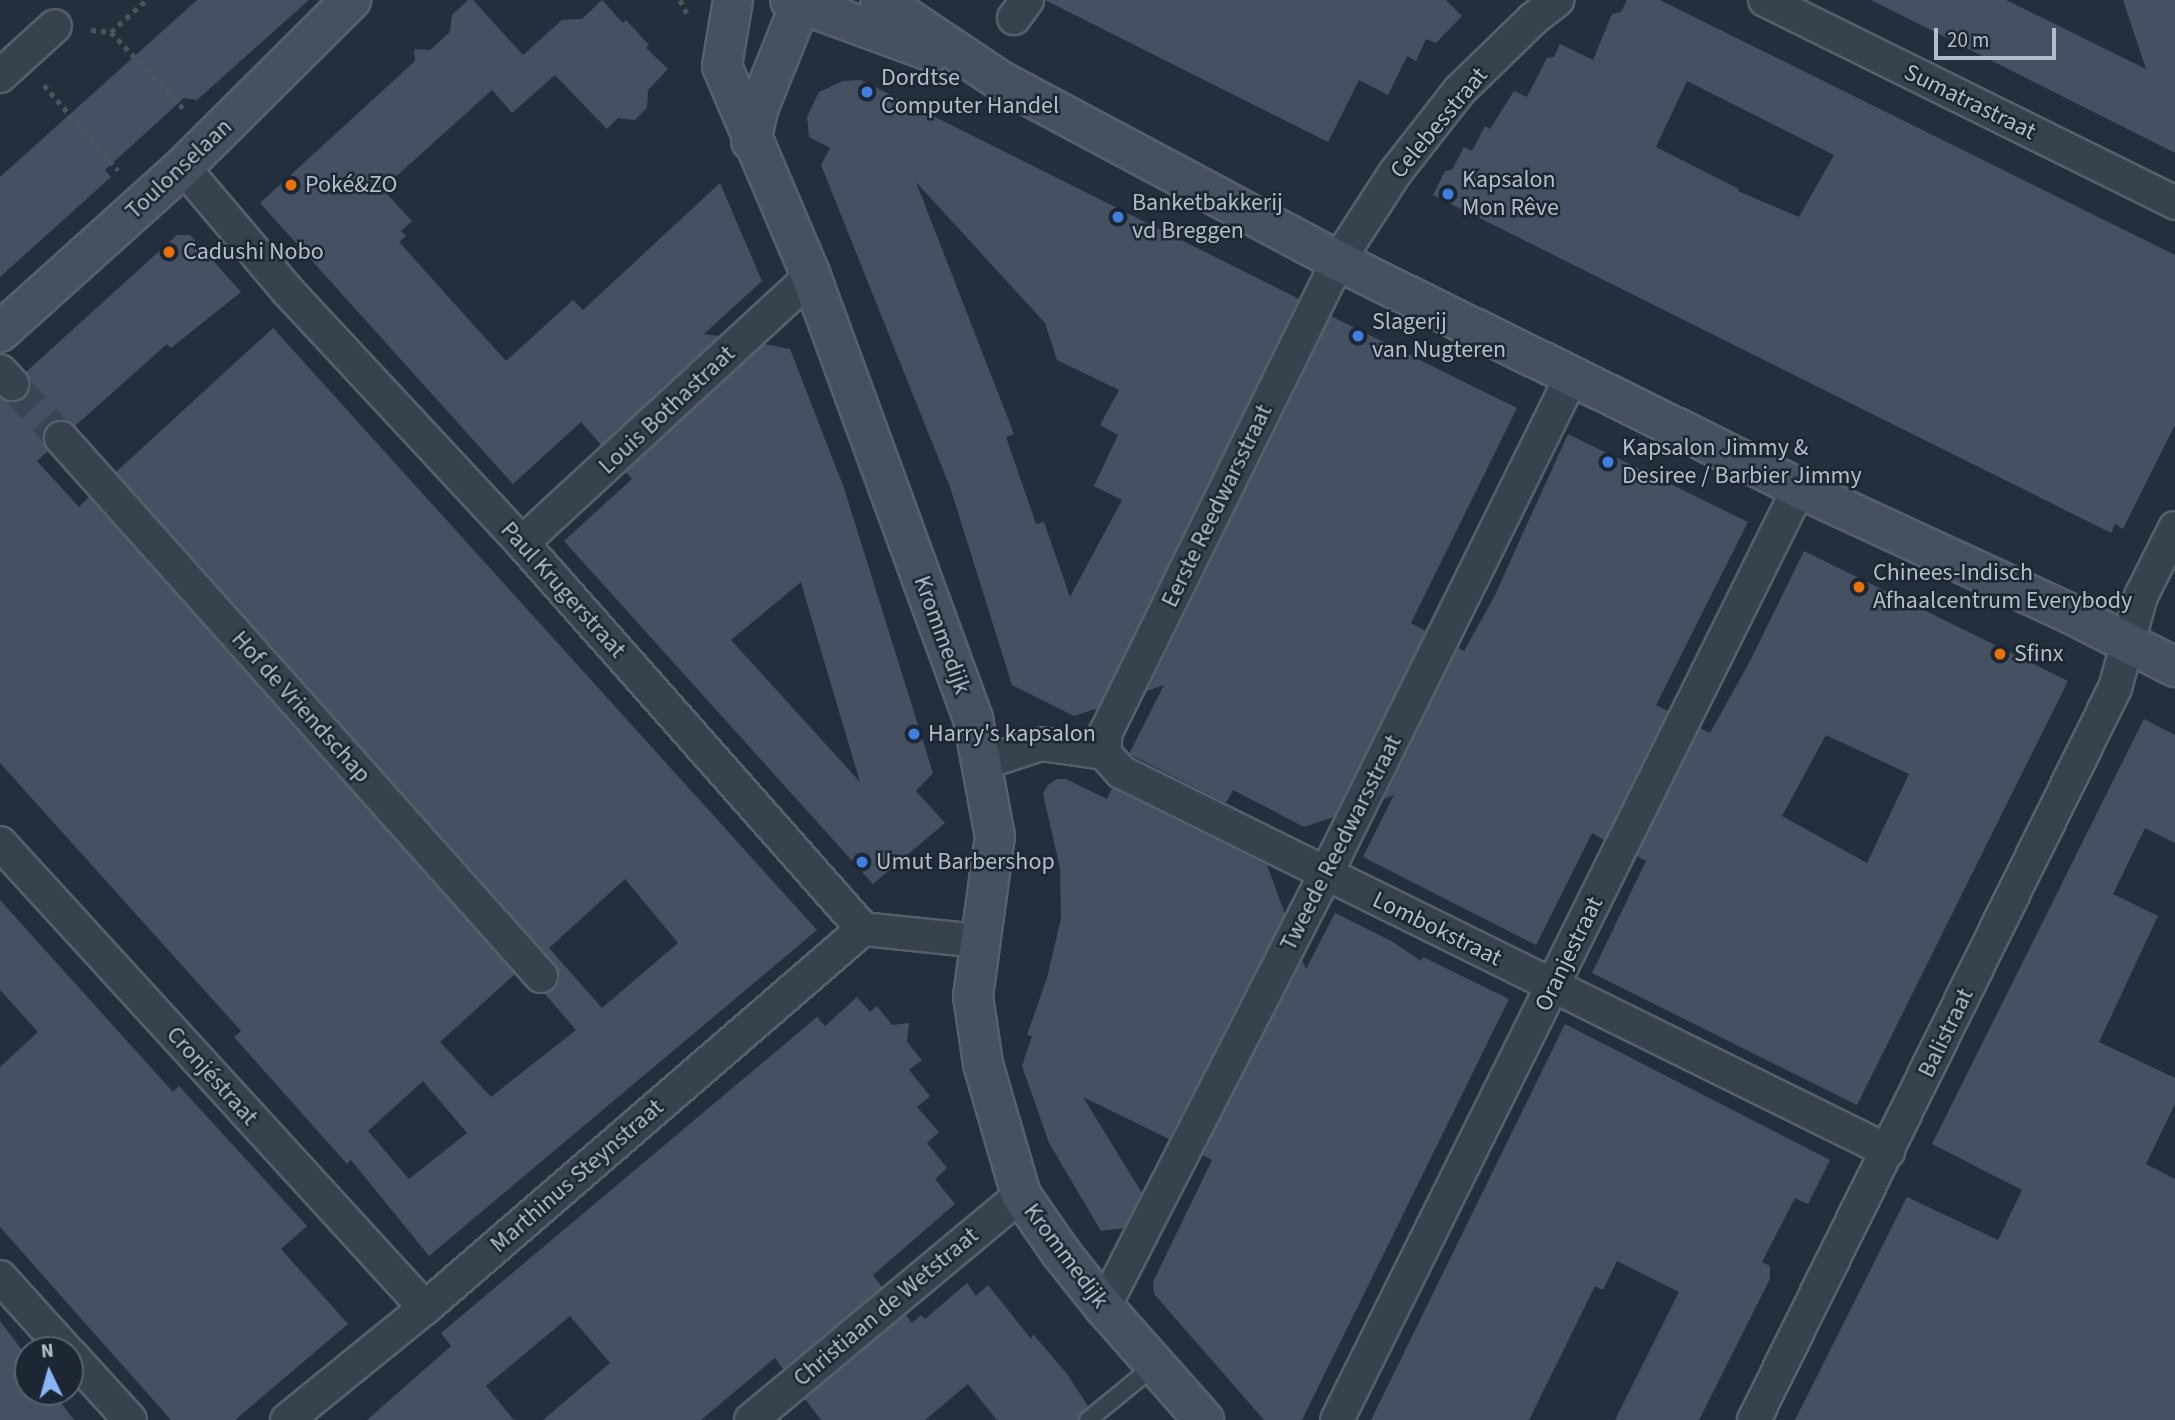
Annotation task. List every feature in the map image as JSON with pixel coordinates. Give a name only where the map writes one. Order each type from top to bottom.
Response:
[{"type":"street","name":"Toulonselaan","points":[[0,332],[213,139],[351,0]]},
{"type":"street","name":"Krommedijk","points":[[733,0],[722,66],[751,141],[811,276],[973,719],[995,835],[973,996],[983,1064],[1021,1195],[1061,1253],[1104,1307],[1204,1420]]},
{"type":"street","points":[[880,0],[983,71],[1338,261],[1799,488],[2175,667]]},
{"type":"street","name":"Celebesstraat","points":[[1338,261],[1395,173],[1459,91],[1557,0]]},
{"type":"street","name":"Sumatrastraat","points":[[1765,0],[2175,203]]},
{"type":"street","points":[[751,141],[762,96],[798,1],[983,71]]},
{"type":"street","points":[[10,67],[55,26]]},
{"type":"street","name":"Paul Krugerstraat","points":[[183,167],[287,290],[522,543],[863,929]]},
{"type":"street","name":"Eerste Reedwarsstraat","points":[[1104,753],[1106,732],[1338,261]]},
{"type":"street","name":"Louis Bothastraat","points":[[522,543],[811,276]]},
{"type":"street","name":"Tweede Reedwarsstraat","points":[[1104,1307],[1326,874],[1572,376]]},
{"type":"street","name":"Hof de Vriendschap","points":[[61,438],[541,976]]},
{"type":"street","name":"Oranjestraat","points":[[1337,1420],[1799,488]]},
{"type":"street","name":"Balistraat","points":[[1754,1420],[2115,688],[2141,596],[2175,528]]},
{"type":"street","points":[[983,763],[1041,744],[1104,753]]},
{"type":"street","name":"Lombokstraat","points":[[1104,753],[1121,772],[1888,1151]]},
{"type":"street","name":"Cronjéstraat","points":[[0,843],[425,1308]]},
{"type":"street","points":[[863,929],[979,941]]},
{"type":"street","name":"Marthinus Steynstraat","points":[[287,1420],[425,1308],[863,929]]},
{"type":"street","name":"Christiaan de Wetstraat","points":[[751,1420],[1021,1195]]},
{"type":"street","points":[[0,1277],[53,1336]]},
{"type":"street","points":[[84,1369],[130,1420]]},
{"type":"lane","points":[[1088,1420],[1154,1366]]},
{"type":"path","points":[[111,33],[146,0]]},
{"type":"path","points":[[55,26],[111,33],[213,139]]},
{"type":"path","points":[[10,67],[146,202]]},
{"type":"building","points":[[197,0],[309,0],[197,100],[184,98],[105,170],[111,177],[0,277],[0,177]]},
{"type":"building","points":[[468,0],[473,0],[523,55],[562,20],[582,19],[602,0],[623,23],[626,20],[649,45],[646,48],[668,69],[648,90],[647,108],[635,120],[618,118],[607,129],[555,75],[512,113],[492,90],[382,189],[412,221],[401,231],[406,236],[399,242],[506,361],[573,300],[583,310],[720,183],[762,281],[704,334],[719,336],[601,445],[581,422],[513,484],[260,203],[415,61],[414,49],[430,50],[450,32],[452,15]]},
{"type":"building","points":[[1045,0],[1446,0],[1462,16],[1436,43],[1426,39],[1416,61],[1407,56],[1388,95],[1359,80],[1328,142]]},
{"type":"building","points":[[1627,0],[1660,0],[2175,255],[2175,425],[2123,529],[2115,524],[2111,533],[1433,195],[1445,171],[1452,170],[1464,147],[1472,151],[1485,126],[1490,129],[1514,91],[1527,97],[1547,58],[1554,57],[1560,44],[1593,60],[1612,14],[1621,12]],"holes":[[[1687,81],[1834,155],[1799,217],[1738,191],[1739,189],[1656,147]]]},
{"type":"building","points":[[1871,0],[2006,0],[2146,69],[2123,0],[2175,0],[2175,153]]},
{"type":"building","points":[[861,80],[1299,299],[1098,708],[1074,716],[1012,685],[950,487],[821,165],[830,148],[809,137],[807,117],[819,92],[843,81]],"holes":[[[916,182],[1045,323],[1057,360],[1119,390],[1100,425],[1118,435],[1094,486],[1122,500],[1070,597],[1044,522],[1036,524],[1006,437],[1014,434]]]},
{"type":"building","points":[[177,235],[190,235],[241,292],[171,348],[167,344],[75,426],[66,420],[49,424],[43,441],[48,451],[37,461],[79,507],[89,497],[515,974],[440,1042],[491,1097],[576,1030],[545,994],[559,981],[555,964],[116,472],[273,328],[817,930],[429,1256],[351,1160],[347,1164],[234,1037],[241,1031],[0,763],[0,398],[15,402],[24,398],[30,389],[26,372]],"holes":[[[625,879],[678,943],[602,1008],[549,948]],[[423,1081],[467,1133],[409,1179],[368,1131]]]},
{"type":"building","points":[[1331,316],[1517,408],[1411,623],[1426,631],[1334,817],[1304,827],[1233,790],[1226,803],[1129,754],[1164,685],[1147,691]]},
{"type":"building","points":[[764,344],[790,349],[844,488],[933,773],[916,791],[945,823],[873,884],[564,541],[632,479],[626,472]],"holes":[[[801,582],[860,782],[731,640]]]},
{"type":"building","points":[[1568,434],[1748,522],[1656,705],[1668,711],[1604,840],[1592,833],[1536,945],[1363,857],[1394,795],[1384,799],[1458,648],[1464,651],[1494,597]]},
{"type":"building","points":[[1804,551],[2068,681],[1857,1105],[1592,973],[1646,861],[1637,856],[1700,728],[1710,733],[1750,661]],"holes":[[[1826,735],[1909,774],[1867,863],[1782,816]]]},
{"type":"building","points":[[2144,719],[2175,735],[2175,843],[2145,828],[2113,894],[2158,916],[2099,1042],[2175,1078],[2175,1104],[2146,1164],[2175,1179],[2175,1420],[1795,1420],[1907,1197],[1998,1240],[2022,1190],[1932,1144]]},
{"type":"building","points":[[1057,779],[1066,779],[1107,799],[1112,788],[1267,865],[1285,914],[1169,1139],[1083,1097],[1142,1193],[1124,1228],[1101,1231],[1049,1143],[1022,1066],[1032,1036],[1027,1035],[1047,978],[1061,918],[1060,868],[1043,794],[1048,785]]},
{"type":"building","points":[[0,900],[173,1092],[179,1086],[307,1226],[281,1249],[348,1324],[235,1420],[171,1420],[0,1227],[0,1067],[38,1032],[0,990]]},
{"type":"building","points":[[1335,913],[1393,942],[1421,961],[1423,957],[1509,999],[1302,1420],[1264,1420],[1154,1294],[1153,1282],[1212,1160],[1202,1155],[1302,960],[1306,969]]},
{"type":"building","points":[[857,997],[870,1012],[877,1006],[892,1025],[909,1023],[907,1042],[922,1060],[909,1070],[930,1096],[917,1107],[939,1132],[927,1143],[947,1168],[935,1179],[955,1204],[873,1275],[882,1287],[783,1369],[775,1358],[701,1420],[543,1420],[610,1363],[570,1316],[486,1386],[514,1420],[367,1420],[451,1346],[441,1333],[817,1017],[825,1026]]},
{"type":"building","points":[[1565,1024],[1830,1160],[1808,1204],[1795,1198],[1762,1262],[1770,1266],[1770,1279],[1699,1420],[1615,1420],[1679,1292],[1617,1261],[1603,1290],[1595,1286],[1529,1420],[1371,1420]]},
{"type":"building","points":[[967,1283],[976,1296],[988,1285],[1031,1339],[1033,1334],[1067,1374],[1088,1406],[1078,1420],[997,1420],[968,1384],[925,1420],[821,1420],[805,1399],[906,1315],[912,1323],[921,1315],[925,1319]]},
{"type":"building","points":[[0,1321],[14,1340],[14,1406],[64,1406],[74,1420],[0,1420]]},
{"type":"tunnel","points":[[12,384],[61,438]]},
{"type":"place","name":"Dordtse Computer Handel","points":[[867,92]]},
{"type":"place","name":"Poké&ZO","points":[[291,185]]},
{"type":"place","name":"Kapsalon Mon Rêve","points":[[1448,194]]},
{"type":"place","name":"Banketbakkerij vd Breggen","points":[[1118,217]]},
{"type":"place","name":"Cadushi Nobo","points":[[169,252]]},
{"type":"place","name":"Slagerij van Nugteren","points":[[1358,336]]},
{"type":"place","name":"Kapsalon Jimmy & Desiree / Barbier Jimmy","points":[[1608,462]]},
{"type":"place","name":"Chinees-Indisch Afhaalcentrum Everybody","points":[[1859,587]]},
{"type":"place","name":"Sfinx","points":[[2000,654]]},
{"type":"place","name":"Harry's kapsalon","points":[[914,734]]},
{"type":"place","name":"Umut Barbershop","points":[[862,862]]}]
